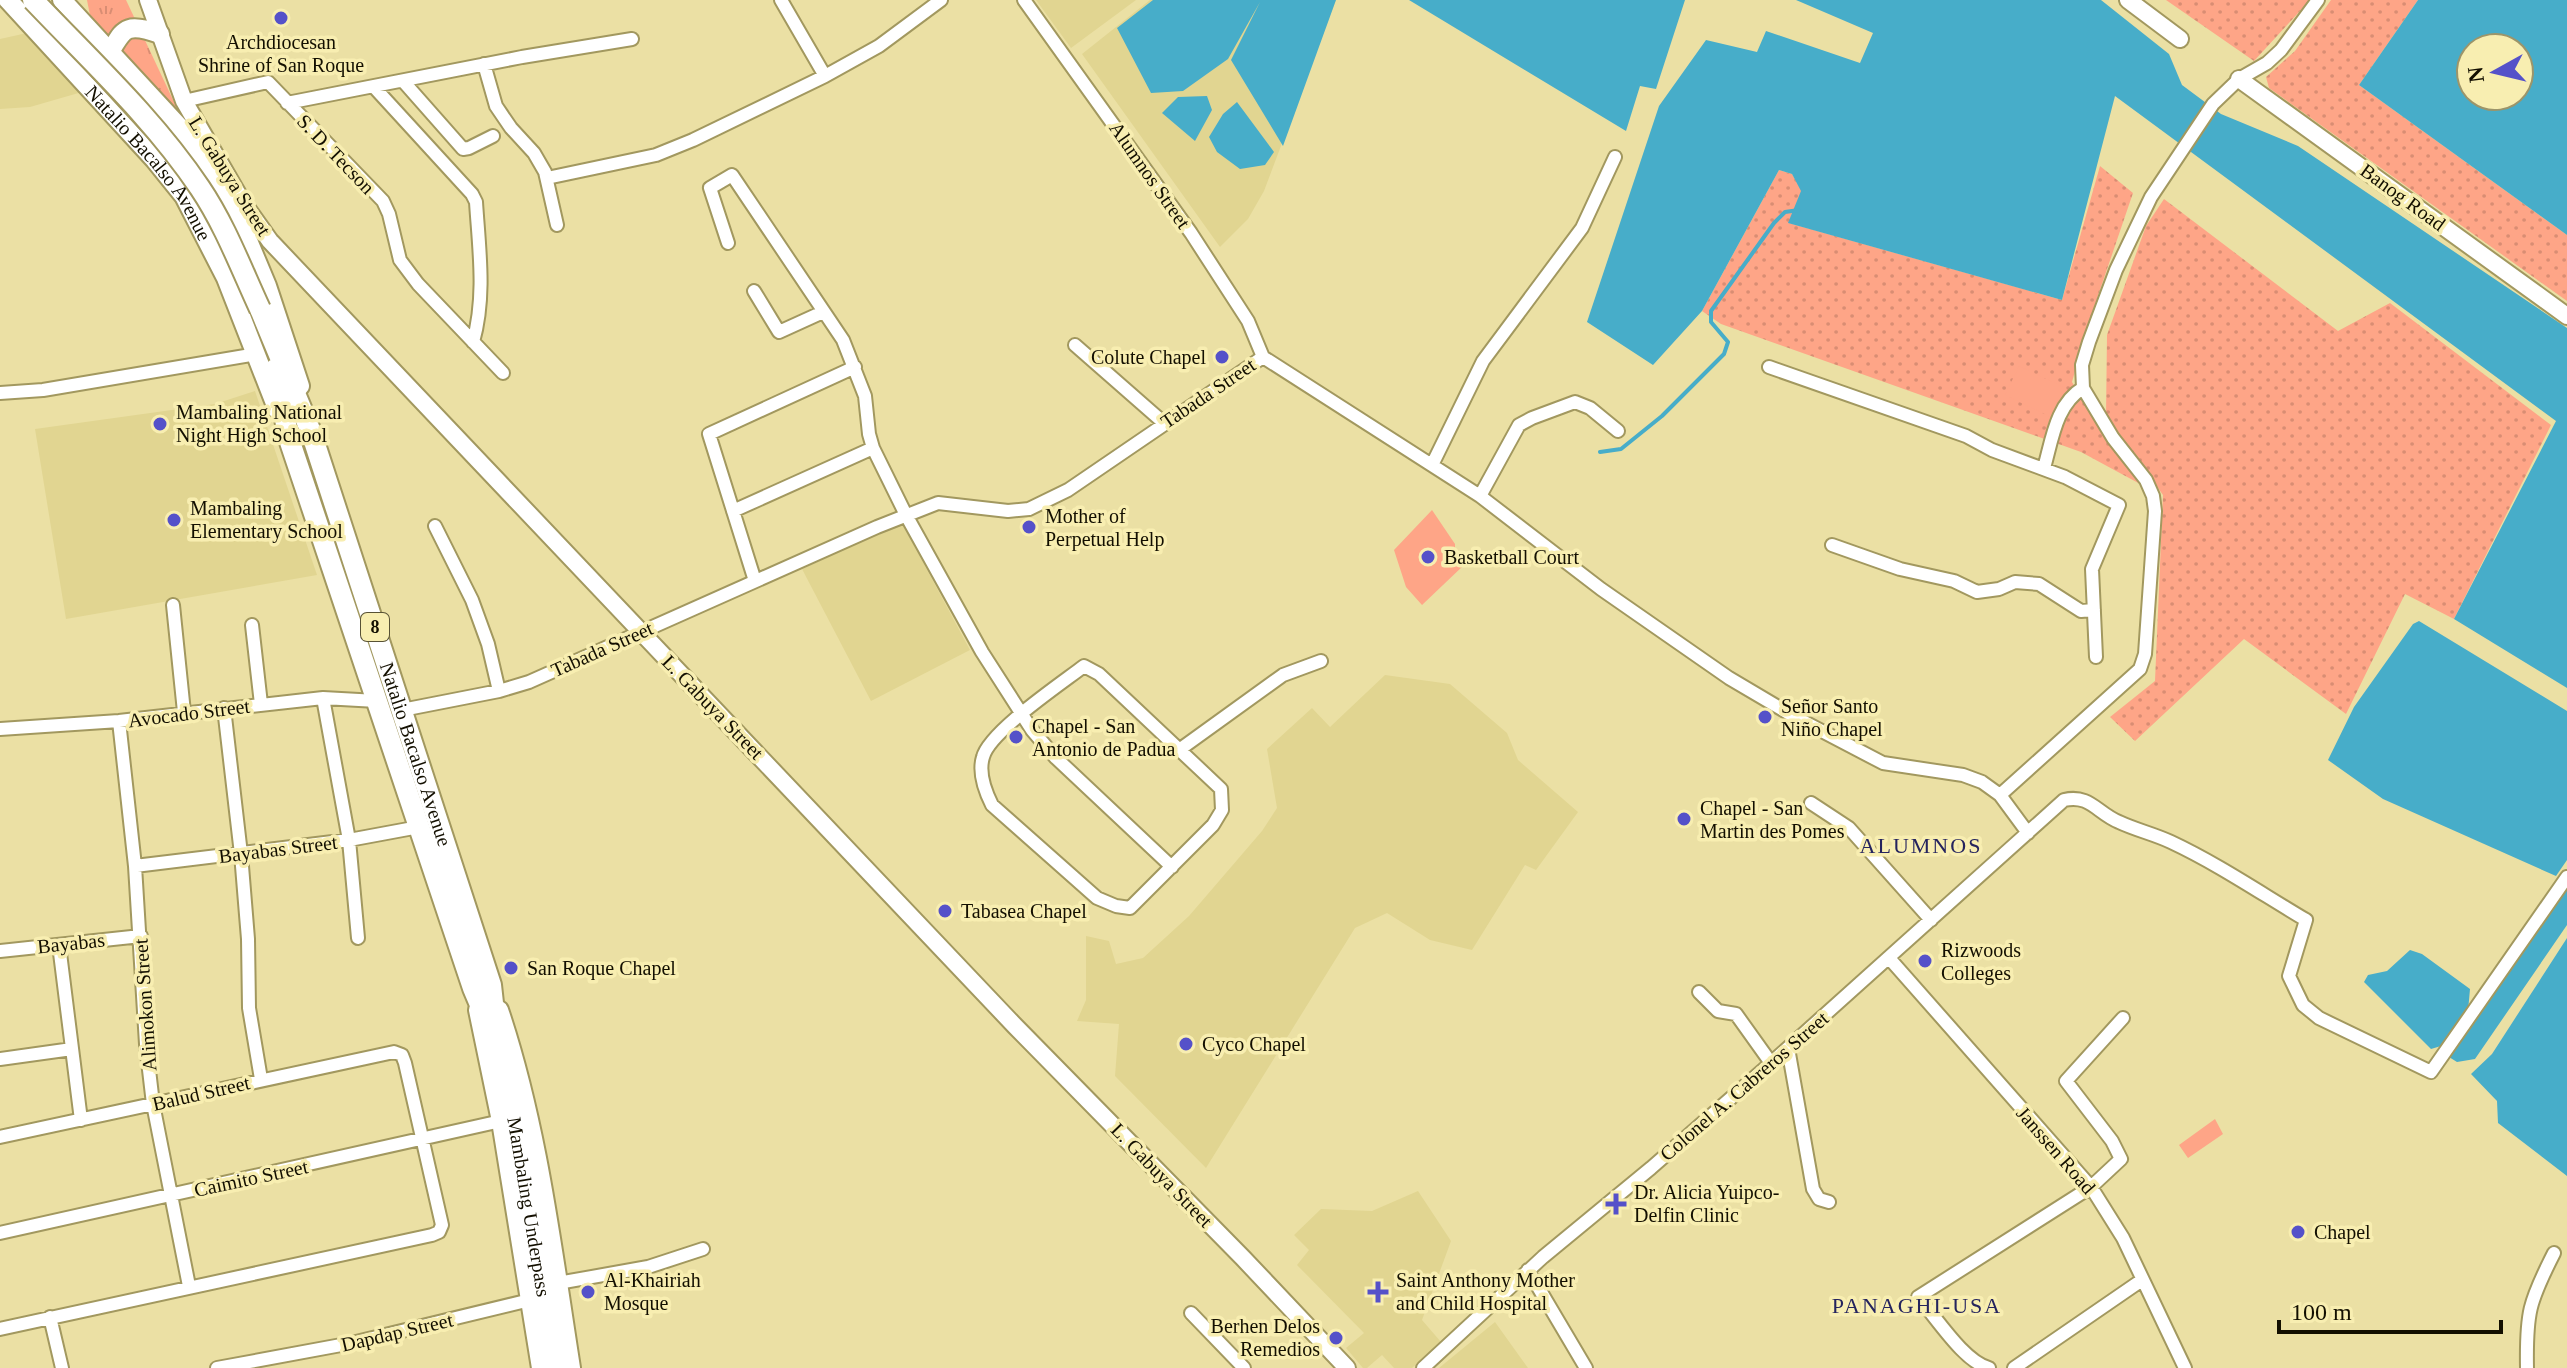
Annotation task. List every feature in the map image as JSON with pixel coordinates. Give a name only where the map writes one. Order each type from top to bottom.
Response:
[{"type":"main road","points":[[37,31],[63,0]]},
{"type":"main road","name":"Natalio Bacalso Avenue","points":[[63,0],[184,132],[232,202],[267,286],[402,710],[498,1048]]},
{"type":"main road","name":"Natalio Bacalso Avenue","points":[[21,2],[37,31],[184,196],[226,278],[257,354],[289,439],[419,827],[482,986],[512,1048],[528,1115],[571,1368]]},
{"type":"main road","name":"8","points":[[21,2],[157,129],[201,189],[229,240],[260,309]]},
{"type":"main road","points":[[66,63],[90,68],[98,65],[110,53],[116,38],[129,29],[160,34]]},
{"type":"main road","name":"Natalio Bacalso Avenue","points":[[260,309],[311,432]]},
{"type":"main road","name":"Natalio Bacalso Avenue","points":[[260,309],[289,439]]},
{"type":"main road","name":"Natalio Bacalso Avenue","points":[[482,986],[541,1368]]},
{"type":"main road","name":"Mambaling Underpass","points":[[498,1048],[515,1122],[556,1368]]},
{"type":"street","name":"L. Gabuya Street","points":[[148,0],[184,101],[243,203],[270,241],[1015,1026],[1233,1247],[1347,1368]]},
{"type":"street","points":[[781,0],[825,76]]},
{"type":"street","points":[[547,178],[656,155],[693,140],[825,76],[879,46],[941,0]]},
{"type":"street","name":"Alumnos Street","points":[[1024,0],[1191,233],[1248,321],[1263,357]]},
{"type":"street","points":[[2128,0],[2180,39]]},
{"type":"street","points":[[2000,795],[2140,669],[2145,654],[2155,511],[2153,496],[2142,473],[2113,438],[2083,388],[2082,365],[2116,270],[2151,197],[2213,104],[2239,79],[2267,63],[2281,50],[2318,0]]},
{"type":"street","points":[[287,103],[484,64],[632,39]]},
{"type":"street","points":[[484,64],[496,106],[534,153],[547,178],[557,225]]},
{"type":"street","name":"Banog Road","points":[[2239,79],[2567,316]]},
{"type":"street","points":[[403,81],[463,149],[493,136]]},
{"type":"street","name":"S. D. Tecson","points":[[184,101],[268,82],[383,201],[400,260],[418,284],[503,373]]},
{"type":"street","points":[[374,87],[476,202],[481,280],[480,316],[473,342]]},
{"type":"street","points":[[1432,465],[1483,361],[1582,228],[1615,157]]},
{"type":"street","points":[[728,243],[710,188],[732,175],[843,340],[865,396],[873,448],[906,515],[982,652],[1032,730],[1056,758],[1172,867]]},
{"type":"street","points":[[754,291],[779,332],[823,312]]},
{"type":"street","points":[[1075,345],[1164,423]]},
{"type":"street","points":[[0,393],[43,390],[257,354]]},
{"type":"street","name":"Tabada Street","points":[[402,710],[529,682],[938,503],[1008,511],[1029,509],[1068,490],[1263,357],[1480,496],[1601,589],[1768,701],[1883,763],[1963,775],[1982,782],[2000,795],[2028,833]]},
{"type":"street","points":[[755,581],[709,434],[855,367]]},
{"type":"street","points":[[1769,367],[1898,411],[2044,468],[2119,505],[2092,569],[2096,657]]},
{"type":"street","points":[[2044,468],[2063,407],[2070,396],[2083,388]]},
{"type":"street","points":[[1480,496],[1519,425],[1532,418],[1575,402],[1590,408],[1618,431]]},
{"type":"street","points":[[733,511],[873,448]]},
{"type":"street","points":[[435,526],[472,600],[488,644],[499,691]]},
{"type":"street","points":[[1832,545],[1900,569],[1954,581],[1977,592],[1999,589],[2015,582],[2039,584],[2081,611],[2094,610]]},
{"type":"street","points":[[173,605],[184,712]]},
{"type":"street","points":[[252,625],[261,704]]},
{"type":"street","points":[[1179,750],[1283,675],[1321,661]]},
{"type":"street","points":[[1084,666],[1099,674],[1179,750],[1221,789],[1222,810],[1213,825],[1130,908],[1097,898],[992,805],[985,792],[982,757],[990,743],[1084,666]]},
{"type":"street","points":[[323,698],[349,840],[358,938]]},
{"type":"street","name":"Avocado Street","points":[[0,729],[119,721],[323,698],[377,701]]},
{"type":"street","points":[[224,708],[241,854],[248,939],[249,1008],[261,1079]]},
{"type":"street","name":"Alimokon Street","points":[[119,721],[135,866],[146,1044],[153,1104],[189,1286]]},
{"type":"street","name":"Colonel A. Cabreros Street","points":[[1423,1368],[1528,1270],[1771,1063],[2064,800],[2076,797],[2116,821],[2171,842],[2306,920],[2289,976],[2303,1005],[2319,1018],[2431,1072],[2567,877]]},
{"type":"street","points":[[1811,803],[1849,828],[1931,920]]},
{"type":"street","name":"Bayabas Street","points":[[135,866],[349,840],[419,827]]},
{"type":"street","name":"Bayabas","points":[[0,951],[141,936]]},
{"type":"street","points":[[59,945],[81,1120]]},
{"type":"street","name":"Janssen Road","points":[[1889,958],[2091,1187],[2123,1238],[2185,1368]]},
{"type":"street","points":[[1699,992],[1718,1011],[1736,1014],[1771,1063]]},
{"type":"street","points":[[1989,1368],[1968,1358],[1918,1297],[2091,1187],[2121,1159],[2066,1081],[2123,1018]]},
{"type":"street","points":[[1788,1048],[1813,1189],[1819,1199],[1829,1202]]},
{"type":"street","points":[[0,1059],[72,1049]]},
{"type":"street","name":"Balud Street","points":[[0,1137],[394,1052],[402,1055],[424,1140]]},
{"type":"street","name":"Caimito Street","points":[[0,1233],[501,1121]]},
{"type":"street","points":[[0,1329],[439,1232],[442,1225],[424,1140]]},
{"type":"street","points":[[558,1283],[648,1267],[703,1249]]},
{"type":"street","points":[[2527,1368],[2526,1321],[2532,1295],[2554,1253]]},
{"type":"street","points":[[1528,1270],[1586,1368]]},
{"type":"street","points":[[2014,1368],[2142,1280]]},
{"type":"street","name":"Dapdap Street","points":[[217,1368],[352,1343],[530,1300]]},
{"type":"street","points":[[1191,1313],[1244,1368]]},
{"type":"street","points":[[50,1317],[62,1368]]},
{"type":"shaded area","points":[[1036,0],[1136,0],[1071,48]]},
{"type":"shaded area","points":[[1150,0],[1336,0],[1264,191],[1248,219],[1220,247],[1082,54]]},
{"type":"shaded area","points":[[27,33],[82,92],[30,107],[0,109],[0,39]]},
{"type":"shaded area","name":"Mambaling Elementary School","points":[[255,391],[317,575],[66,619],[35,429],[215,404]]},
{"type":"shaded area","points":[[902,523],[970,650],[871,701],[802,569]]},
{"type":"shaded area","points":[[1385,675],[1450,684],[1507,733],[1518,760],[1578,812],[1536,870],[1525,865],[1472,950],[1430,940],[1387,913],[1355,928],[1206,1168],[1115,1076],[1119,1024],[1077,1021],[1086,1000],[1086,936],[1109,941],[1116,964],[1143,958],[1189,916],[1262,831],[1277,808],[1267,749],[1312,708],[1330,727]]},
{"type":"shaded area","name":"Saint Anthony Mother and Child Hospital","points":[[1418,1191],[1451,1241],[1422,1320],[1441,1342],[1412,1368],[1394,1368],[1382,1355],[1363,1368],[1346,1348],[1364,1333],[1297,1265],[1309,1250],[1294,1235],[1321,1209],[1372,1211]]},
{"type":"shaded area","points":[[1495,1322],[1528,1368],[1439,1368]]},
{"type":"green space","points":[[87,0],[126,0],[183,121],[92,26]]},
{"type":"green space","points":[[2166,0],[2310,0],[2254,61]]},
{"type":"green space","points":[[2331,0],[2418,0],[2359,85],[2567,235],[2567,301],[2269,88],[2266,77],[2295,51]]},
{"type":"green space","points":[[2100,166],[2133,193],[2072,382],[2110,445],[2142,485],[2081,452],[1721,324],[1702,311],[1779,170],[1792,174],[1802,191],[1789,223],[2062,300]]},
{"type":"green space","points":[[2164,199],[2338,331],[2390,303],[2551,425],[2454,619],[2405,594],[2346,714],[2244,639],[2135,741],[2110,717],[2155,681],[2163,495],[2106,415],[2107,335],[2146,226]]},
{"type":"green space","points":[[2019,366],[2067,389],[2053,418],[2005,395]]},
{"type":"green space","name":"Basketball Court","points":[[1432,510],[1455,544],[1464,565],[1422,605],[1406,587],[1394,550]]},
{"type":"green space","points":[[2215,1119],[2223,1134],[2188,1158],[2179,1145]]},
{"type":"water","points":[[1153,0],[1336,0],[1283,146],[1231,60],[1260,2],[1228,59],[1183,91],[1151,93],[1117,28]]},
{"type":"water","points":[[1409,0],[1685,0],[1656,89],[1640,86],[1626,131]]},
{"type":"water","points":[[1796,0],[2101,0],[2169,54],[2182,85],[2221,114],[2298,146],[2567,328],[2567,688],[2454,619],[2556,421],[2115,96],[2062,300],[1788,223],[1801,191],[1792,174],[1779,170],[1702,311],[1653,365],[1587,322],[1659,106],[1706,40],[1757,52],[1766,31],[1860,63],[1873,33]]},
{"type":"water","points":[[2418,0],[2567,0],[2567,235],[2359,85]]},
{"type":"water","points":[[1207,96],[1212,110],[1195,141],[1162,113],[1178,97]]},
{"type":"water","points":[[1237,102],[1274,152],[1265,165],[1240,169],[1217,152],[1209,137],[1223,114]]},
{"type":"water","points":[[2419,621],[2567,711],[2567,860],[2556,876],[2383,799],[2328,760],[2354,707],[2413,624]]},
{"type":"water","points":[[2567,889],[2567,925],[2475,1059],[2457,1062],[2449,1057]]},
{"type":"water","points":[[2567,938],[2567,1176],[2498,1123],[2497,1101],[2471,1074],[2492,1054]]},
{"type":"water","points":[[2410,950],[2422,954],[2470,989],[2468,1011],[2441,1046],[2431,1049],[2364,982],[2368,975],[2387,971]]},
{"type":"waterway","points":[[1600,452],[1621,449],[1662,416],[1724,354],[1728,342],[1711,322],[1711,311],[1774,223],[1785,212],[1799,210]]},
{"type":"place","name":"Archdiocesan Shrine of San Roque","points":[[281,18]]},
{"type":"place","name":"Colute Chapel","points":[[1222,357]]},
{"type":"place","name":"Mambaling National Night High School","points":[[160,424]]},
{"type":"place","name":"Mambaling Elementary School","points":[[174,520]]},
{"type":"place","name":"Mother of Perpetual Help","points":[[1029,527]]},
{"type":"place","name":"Basketball Court","points":[[1428,557]]},
{"type":"place","name":"Señor Santo Niño Chapel","points":[[1765,717]]},
{"type":"place","name":"Chapel - San Antonio de Padua","points":[[1016,737]]},
{"type":"place","name":"Chapel - San Martin des Pomes","points":[[1684,819]]},
{"type":"place","name":"Tabasea Chapel","points":[[945,911]]},
{"type":"place","name":"Rizwoods Colleges","points":[[1925,961]]},
{"type":"place","name":"San Roque Chapel","points":[[511,968]]},
{"type":"place","name":"Cyco Chapel","points":[[1186,1044]]},
{"type":"place","name":"Dr. Alicia Yuipco- Delfin Clinic","points":[[1616,1204]]},
{"type":"place","name":"Chapel","points":[[2298,1232]]},
{"type":"place","name":"Al-Khairiah Mosque","points":[[588,1292]]},
{"type":"place","name":"Saint Anthony Mother and Child Hospital","points":[[1378,1292]]},
{"type":"place","name":"Berhen Delos Remedios","points":[[1336,1338]]},
{"type":"district","name":"ALUMNOS","points":[[1921,845]]},
{"type":"district","name":"PANAGHI-USA","points":[[1917,1305]]}]
